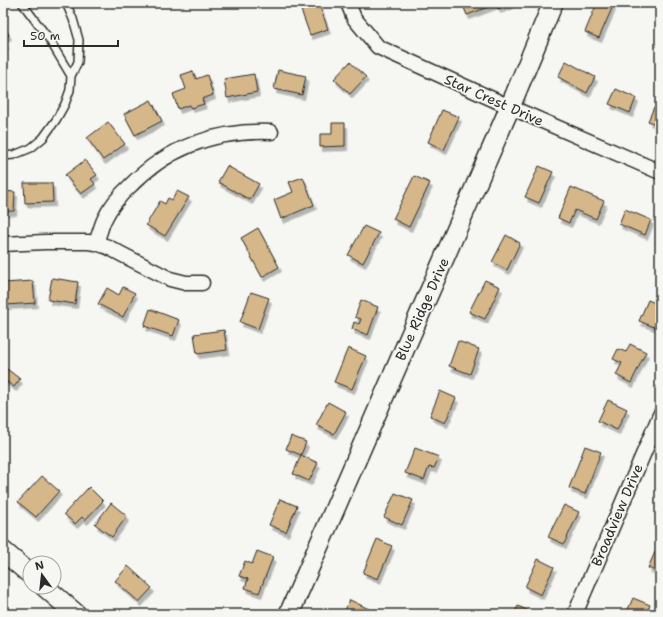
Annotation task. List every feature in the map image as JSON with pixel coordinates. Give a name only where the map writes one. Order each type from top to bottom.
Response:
[{"type":"street","name":"Star Crest Drive","points":[[348,3],[354,18],[378,47],[510,108],[660,172]]},
{"type":"street","name":"Blue Ridge Drive","points":[[289,614],[510,108],[553,3]]},
{"type":"street","points":[[96,243],[105,219],[116,202],[135,181],[159,161],[187,146],[212,138],[246,132],[271,132]]},
{"type":"street","points":[[3,244],[44,242],[96,243],[123,254],[170,279],[186,283],[202,283]]},
{"type":"street","name":"Broadview Drive","points":[[575,614],[660,415]]},
{"type":"street","points":[[3,551],[22,567]]},
{"type":"street","points":[[54,595],[76,614]]},
{"type":"lane","points":[[22,3],[50,39],[71,76]]},
{"type":"lane","points":[[3,156],[14,155],[31,148],[43,138],[65,104],[70,90],[71,76],[78,62],[79,40],[73,19],[66,3]]},
{"type":"building","points":[[462,3],[511,4],[498,9],[496,4],[467,15]]},
{"type":"building","points":[[597,3],[605,3],[613,6],[599,38],[585,32]]},
{"type":"building","points":[[319,4],[328,29],[310,35],[301,10]]},
{"type":"building","points":[[3,24],[9,35],[3,38]]},
{"type":"building","points":[[3,38],[6,45],[3,47]]},
{"type":"building","points":[[566,61],[595,77],[587,93],[558,77]]},
{"type":"building","points":[[350,62],[366,77],[350,94],[334,79]]},
{"type":"building","points":[[278,70],[306,76],[302,95],[274,89]]},
{"type":"building","points":[[193,71],[196,79],[207,75],[213,95],[202,99],[204,104],[191,108],[189,105],[178,109],[173,94],[186,89],[181,75]]},
{"type":"building","points":[[254,74],[257,92],[227,98],[224,79]]},
{"type":"building","points":[[616,89],[636,98],[630,113],[609,104]]},
{"type":"building","points":[[151,100],[162,121],[135,135],[124,114]]},
{"type":"building","points":[[654,107],[660,109],[660,126],[648,121]]},
{"type":"building","points":[[442,110],[459,117],[444,150],[428,142]]},
{"type":"building","points":[[108,122],[125,144],[103,160],[87,138]]},
{"type":"building","points":[[332,123],[345,123],[345,146],[320,147],[320,134],[332,134]]},
{"type":"building","points":[[85,160],[97,175],[91,179],[95,184],[81,194],[65,175]]},
{"type":"building","points":[[227,166],[259,184],[250,200],[218,182]]},
{"type":"building","points":[[539,166],[553,172],[539,203],[525,197]]},
{"type":"building","points":[[414,176],[430,183],[409,227],[393,219]]},
{"type":"building","points":[[303,177],[314,205],[281,219],[274,200],[293,192],[289,182]]},
{"type":"building","points":[[24,183],[52,183],[53,202],[25,203]]},
{"type":"building","points":[[571,187],[604,201],[596,219],[575,210],[569,223],[558,218]]},
{"type":"building","points":[[3,191],[15,192],[14,211],[3,211]]},
{"type":"building","points":[[177,191],[189,197],[165,236],[146,225],[160,201],[165,204],[168,198],[172,200]]},
{"type":"building","points":[[625,209],[651,220],[645,235],[619,224]]},
{"type":"building","points":[[364,226],[379,233],[363,263],[348,255]]},
{"type":"building","points":[[258,228],[279,267],[262,277],[241,238]]},
{"type":"building","points":[[506,235],[520,243],[507,270],[492,262]]},
{"type":"building","points":[[52,278],[78,282],[75,304],[48,300]]},
{"type":"building","points":[[485,280],[500,287],[485,319],[469,312]]},
{"type":"building","points":[[33,281],[35,303],[6,305],[4,283]]},
{"type":"building","points":[[123,287],[135,293],[123,317],[98,304],[107,288],[119,295]]},
{"type":"building","points":[[251,292],[269,298],[258,329],[240,322]]},
{"type":"building","points":[[361,300],[378,307],[368,335],[352,329],[354,322],[359,324],[361,319],[355,317]]},
{"type":"building","points":[[648,300],[660,305],[660,314],[654,327],[639,321]]},
{"type":"building","points":[[150,309],[179,320],[173,336],[144,326]]},
{"type":"building","points":[[224,330],[227,350],[197,354],[194,334]]},
{"type":"building","points":[[458,341],[479,349],[470,374],[449,366]]},
{"type":"building","points":[[630,344],[646,352],[631,383],[616,375],[622,363],[613,359],[618,349],[626,352]]},
{"type":"building","points":[[348,348],[366,356],[352,389],[334,382]]},
{"type":"building","points":[[3,366],[20,379],[14,387],[3,379]]},
{"type":"building","points":[[440,391],[456,398],[445,423],[430,416]]},
{"type":"building","points":[[608,400],[627,409],[617,430],[598,421]]},
{"type":"building","points":[[328,402],[346,412],[334,434],[316,425]]},
{"type":"building","points":[[291,436],[306,442],[301,455],[286,449]]},
{"type":"building","points":[[585,446],[601,452],[585,494],[569,488]]},
{"type":"building","points":[[415,448],[439,457],[434,468],[429,467],[424,480],[405,473]]},
{"type":"building","points":[[301,455],[318,463],[309,481],[293,474]]},
{"type":"building","points":[[42,476],[59,491],[36,517],[18,502]]},
{"type":"building","points":[[89,487],[103,501],[85,520],[82,517],[75,524],[64,514]]},
{"type":"building","points":[[395,493],[413,500],[402,525],[384,517]]},
{"type":"building","points":[[280,499],[297,506],[286,532],[269,525]]},
{"type":"building","points":[[111,503],[127,516],[112,537],[95,524]]},
{"type":"building","points":[[564,505],[579,512],[564,544],[548,537]]},
{"type":"building","points":[[377,539],[392,546],[378,579],[363,573]]},
{"type":"building","points":[[257,551],[273,557],[259,593],[245,588],[248,579],[239,576],[245,561],[252,564]]},
{"type":"building","points":[[655,552],[660,554],[660,573],[648,568]]},
{"type":"building","points":[[538,559],[554,567],[541,595],[525,587]]},
{"type":"building","points":[[128,566],[152,588],[139,602],[115,581]]},
{"type":"building","points":[[633,598],[650,605],[646,614],[626,614]]},
{"type":"building","points":[[350,600],[369,609],[366,614],[343,614]]},
{"type":"building","points":[[518,606],[533,613],[514,614]]}]
